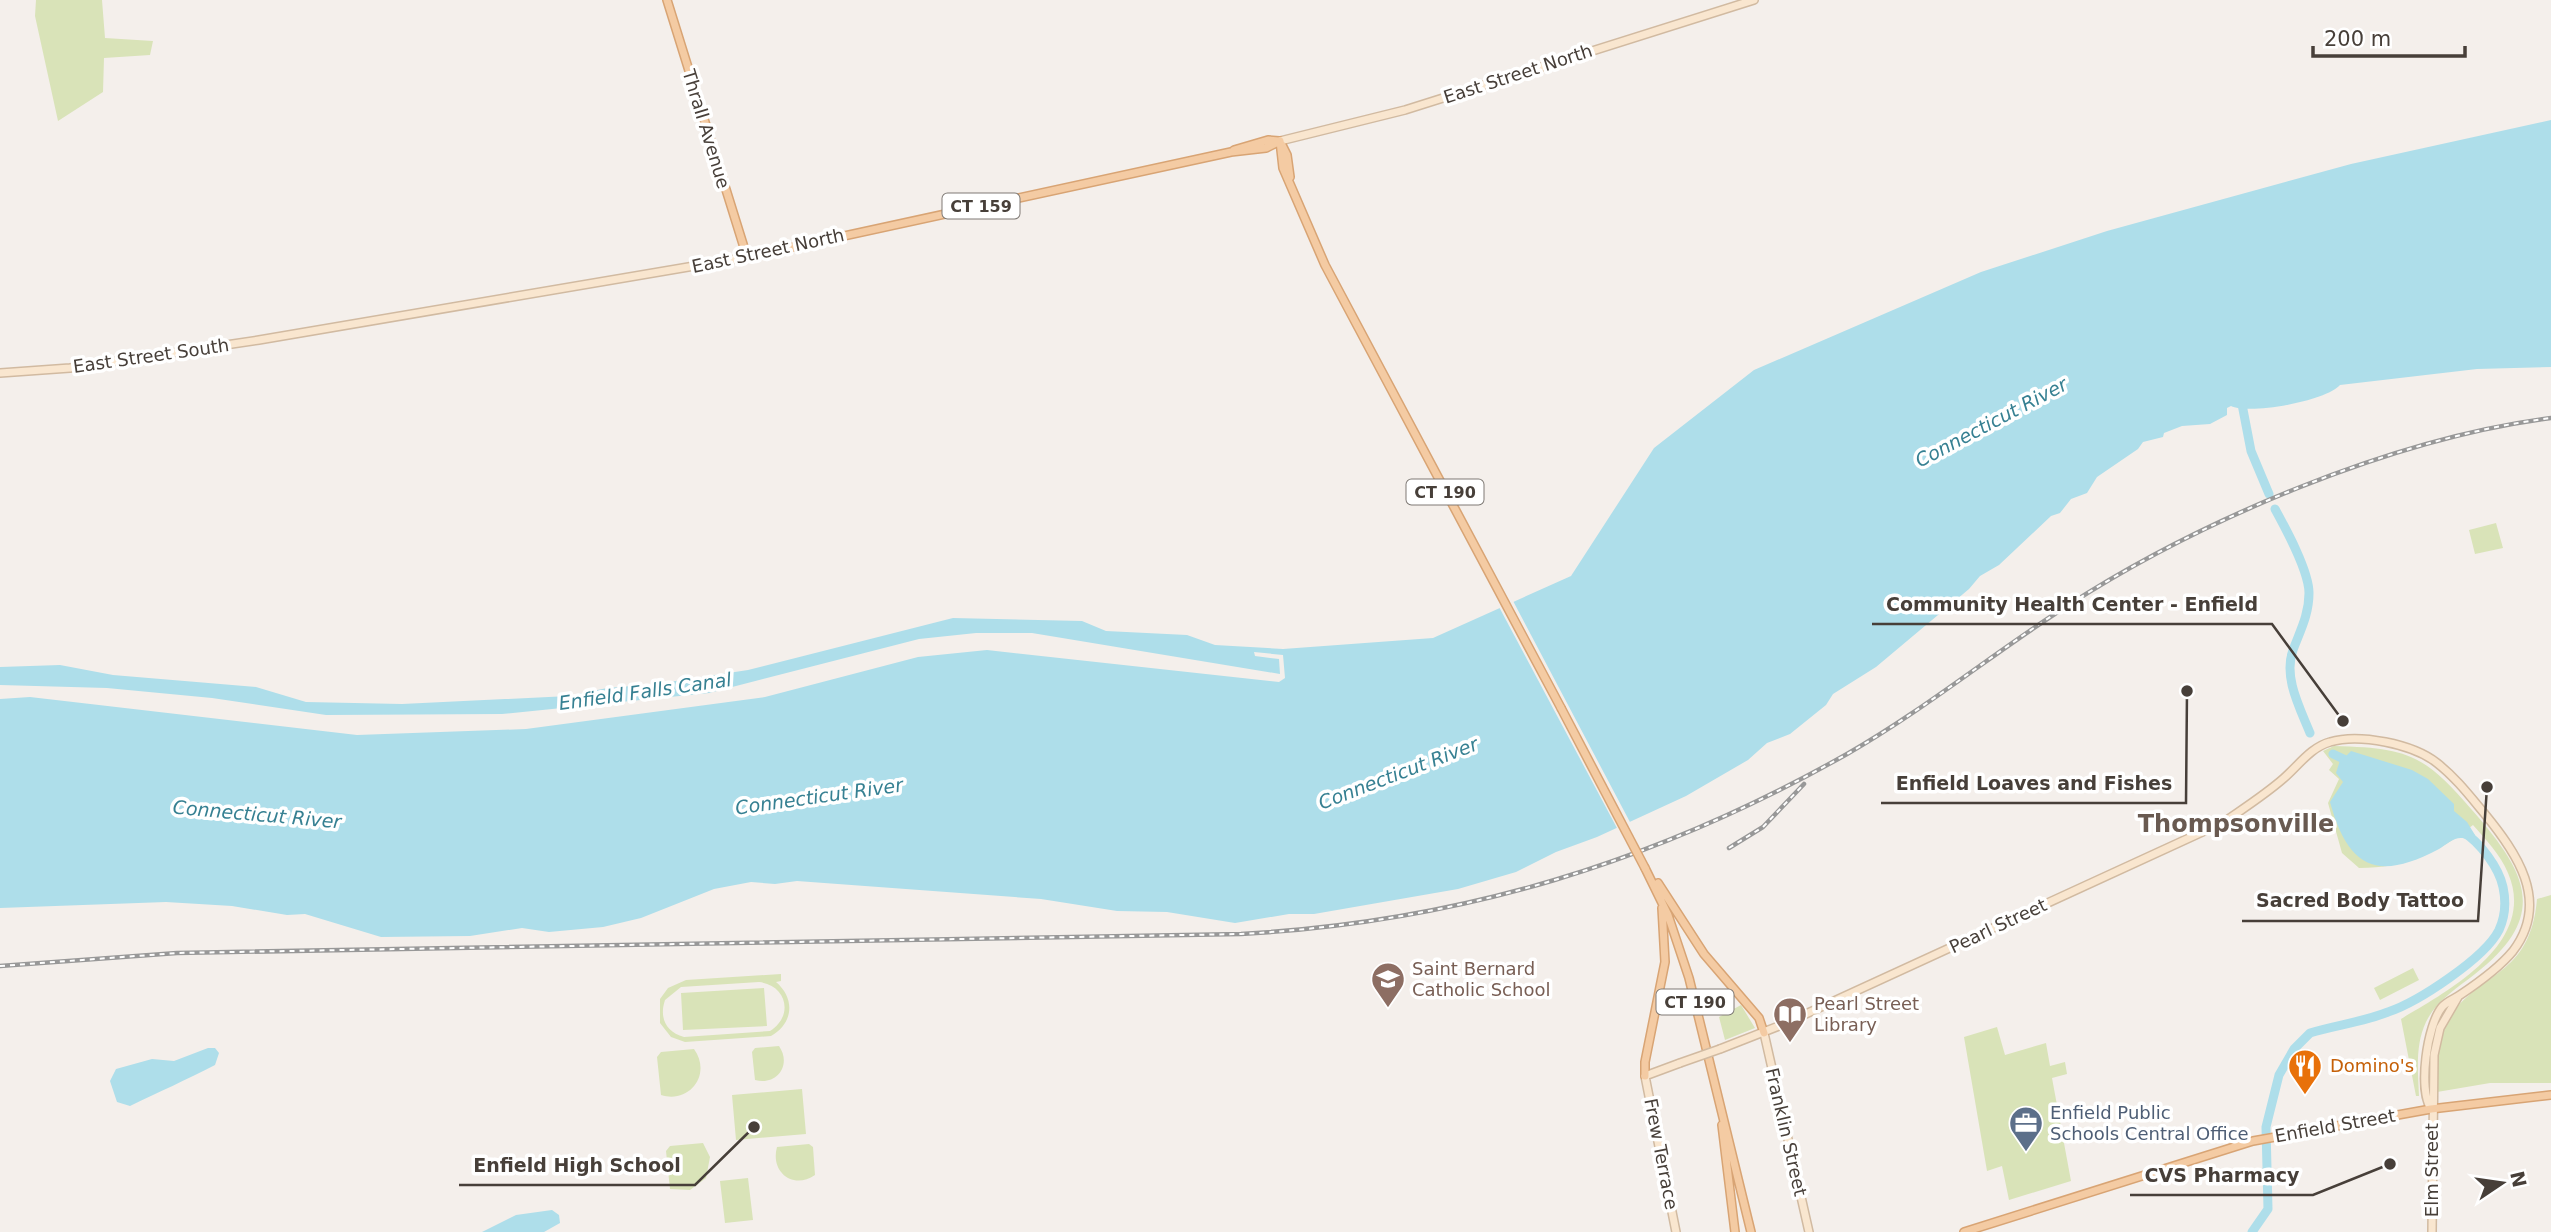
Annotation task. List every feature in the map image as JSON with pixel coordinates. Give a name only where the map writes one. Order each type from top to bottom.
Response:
[{"type":"main road","name":"Thrall Avenue","points":[[667,0],[747,257]]},
{"type":"main road","name":"East Street North","points":[[301,333],[747,257],[1231,152],[1266,148],[1280,141],[1405,110],[1754,0]]},
{"type":"main road","name":"CT 190","points":[[1280,141],[1283,168],[1325,265],[1661,900],[1689,978],[1751,1232]]},
{"type":"main road","name":"East Street South","points":[[0,373],[70,368],[301,333]]},
{"type":"main road","name":"Pearl Street","points":[[1645,1076],[1764,1033],[2224,822],[2284,778],[2314,750],[2331,741],[2389,743],[2432,759],[2460,785],[2513,849],[2524,868],[2529,905],[2524,928],[2514,950],[2458,997]]},
{"type":"main road","points":[[1646,870],[1704,954],[1759,1018],[1764,1033]]},
{"type":"main road","points":[[1645,1076],[1644,1062],[1665,962],[1661,900]]},
{"type":"main road","name":"Elm Street","points":[[2432,1232],[2431,1109],[2437,1036],[2458,997]]},
{"type":"main road","name":"Franklin Street","points":[[1764,1033],[1809,1232]]},
{"type":"main road","name":"Frew Terrace","points":[[1645,1076],[1676,1232]]},
{"type":"main road","name":"Enfield Street","points":[[1964,1232],[2274,1136],[2431,1109],[2551,1095]]},
{"type":"main road","name":"CT 190","points":[[1721,1107],[1735,1232]]},
{"type":"green space","points":[[36,0],[102,0],[105,38],[153,41],[150,55],[104,58],[103,92],[58,121],[35,16]]},
{"type":"green space","points":[[2496,523],[2503,548],[2475,554],[2469,530]]},
{"type":"green space","points":[[2334,746],[2398,752],[2427,766],[2455,791],[2491,832],[2517,874],[2522,893],[2522,913],[2514,932],[2499,953],[2441,1001],[2430,1014],[2422,1031],[2419,1049],[2419,1096],[2416,1096],[2401,1019],[2464,978],[2484,961],[2500,942],[2511,921],[2514,898],[2508,873],[2497,853],[2473,825],[2446,844],[2420,857],[2391,865],[2359,868],[2342,853],[2328,803],[2339,779],[2329,770],[2333,764],[2323,751]]},
{"type":"green space","points":[[2551,895],[2551,1083],[2490,1083],[2437,1092],[2436,1052],[2443,1029],[2455,1010],[2469,996],[2512,961],[2523,946],[2532,926],[2537,899]]},
{"type":"green space","points":[[2413,968],[2419,980],[2380,1000],[2374,988]]},
{"type":"green space","points":[[781,974],[781,981],[776,982],[789,1003],[788,1017],[779,1031],[771,1036],[685,1042],[671,1037],[660,1023],[660,999],[668,988],[686,980]],"holes":[[[759,982],[776,989],[784,1002],[782,1017],[778,1025],[770,1031],[684,1037],[668,1028],[664,1018],[665,1000],[681,987]]]},
{"type":"green space","points":[[764,988],[767,1026],[683,1030],[681,993]]},
{"type":"green space","points":[[1741,1005],[1755,1028],[1725,1040],[1719,1017]]},
{"type":"green space","points":[[1997,1027],[2005,1055],[2046,1043],[2050,1066],[2065,1062],[2067,1074],[2052,1078],[2071,1181],[2009,1200],[2002,1166],[1987,1171],[1964,1037]]},
{"type":"green space","points":[[779,1046],[784,1060],[780,1072],[770,1080],[755,1080],[752,1052],[755,1048]]},
{"type":"green space","points":[[694,1049],[701,1068],[695,1085],[681,1095],[661,1095],[657,1057],[661,1052]]},
{"type":"green space","points":[[802,1089],[806,1134],[736,1140],[732,1095]]},
{"type":"green space","points":[[703,1143],[710,1157],[706,1178],[690,1190],[670,1189],[666,1151],[670,1146]]},
{"type":"green space","points":[[809,1144],[813,1147],[815,1175],[799,1180],[785,1176],[777,1164],[777,1147]]},
{"type":"green space","points":[[748,1178],[753,1220],[725,1223],[720,1181]]},
{"type":"water","points":[[2551,120],[2551,367],[2477,369],[2340,385],[2320,396],[2287,405],[2254,409],[2231,406],[2227,408],[2227,415],[2210,424],[2182,426],[2164,433],[2163,437],[2143,442],[2138,449],[2097,477],[2087,493],[2071,499],[2060,513],[2051,516],[1999,565],[1980,576],[1969,589],[1876,667],[1833,694],[1826,705],[1790,734],[1767,743],[1748,760],[1686,796],[1516,872],[1458,889],[1314,914],[1289,914],[1235,923],[1167,912],[1117,911],[1041,899],[797,881],[775,884],[751,882],[714,889],[641,918],[603,927],[549,932],[522,928],[470,936],[381,937],[305,914],[287,915],[232,906],[166,902],[0,908],[0,699],[30,697],[357,735],[526,729],[765,697],[918,657],[987,650],[1279,682],[1285,678],[1283,655],[1254,652],[1255,656],[1279,659],[1280,674],[1032,633],[976,633],[919,639],[709,693],[502,714],[326,715],[212,698],[107,688],[0,685],[0,667],[60,665],[113,675],[256,687],[306,702],[402,704],[569,696],[607,688],[656,684],[748,670],[953,618],[1082,621],[1106,631],[1187,635],[1215,645],[1283,649],[1433,638],[1571,576],[1654,448],[1754,370],[1981,272],[2107,231],[2351,164]]},
{"type":"water","points":[[2351,751],[2412,770],[2428,779],[2454,804],[2454,811],[2467,822],[2475,835],[2468,840],[2457,839],[2417,859],[2398,865],[2368,863],[2356,855],[2337,824],[2330,802],[2343,782],[2336,773],[2342,754],[2346,756]]},
{"type":"water","points":[[208,1048],[215,1048],[219,1053],[215,1065],[130,1106],[117,1102],[110,1081],[116,1069],[152,1059],[174,1061]]},
{"type":"water","points":[[552,1210],[559,1215],[560,1223],[544,1232],[482,1232],[516,1215]]},
{"type":"pier","points":[[1512,599],[1631,824],[1618,830],[1498,605]]},
{"type":"waterway","points":[[2241,399],[2251,451],[2269,494]]},
{"type":"waterway","points":[[2275,509],[2296,550],[2308,584],[2307,609],[2290,660],[2290,671],[2294,692],[2310,733]]},
{"type":"waterway","points":[[2333,754],[2350,762]]},
{"type":"waterway","points":[[2252,1232],[2268,1209],[2266,1127],[2279,1075],[2294,1049],[2310,1033],[2379,1015],[2416,999],[2466,966],[2499,930],[2505,903],[2501,880],[2482,849],[2463,832]]},
{"type":"railway","points":[[0,966],[177,953],[1241,934],[1401,916],[1479,900],[1554,880],[1629,855],[1703,826],[1775,792],[1875,737],[2039,624],[2120,574],[2237,514],[2300,487],[2427,444],[2490,428],[2551,418]]},
{"type":"railway","points":[[1729,848],[1763,827],[1804,784]]},
{"type":"place","name":"Enfield Loaves and Fishes","points":[[2187,691]]},
{"type":"place","name":"Community Health Center - Enfield","points":[[2343,721]]},
{"type":"place","name":"Sacred Body Tattoo","points":[[2487,787]]},
{"type":"place","name":"Saint Bernard Catholic School","points":[[1388,1009]]},
{"type":"place","name":"Pearl Street Library","points":[[1790,1044]]},
{"type":"place","name":"Domino's","points":[[2305,1096]]},
{"type":"place","name":"Enfield High School","points":[[754,1127]]},
{"type":"place","name":"Enfield Public Schools Central Office","points":[[2026,1153]]},
{"type":"place","name":"CVS Pharmacy","points":[[2390,1164]]},
{"type":"district","name":"Thompsonville","points":[[2236,824]]},
{"type":"water label","name":"Connecticut River","points":[[1991,422]]},
{"type":"water label","name":"Enfield Falls Canal","points":[[645,691]]},
{"type":"water label","name":"Connecticut River","points":[[1398,773]]},
{"type":"water label","name":"Connecticut River","points":[[819,796]]},
{"type":"water label","name":"Connecticut River","points":[[257,814]]}]
